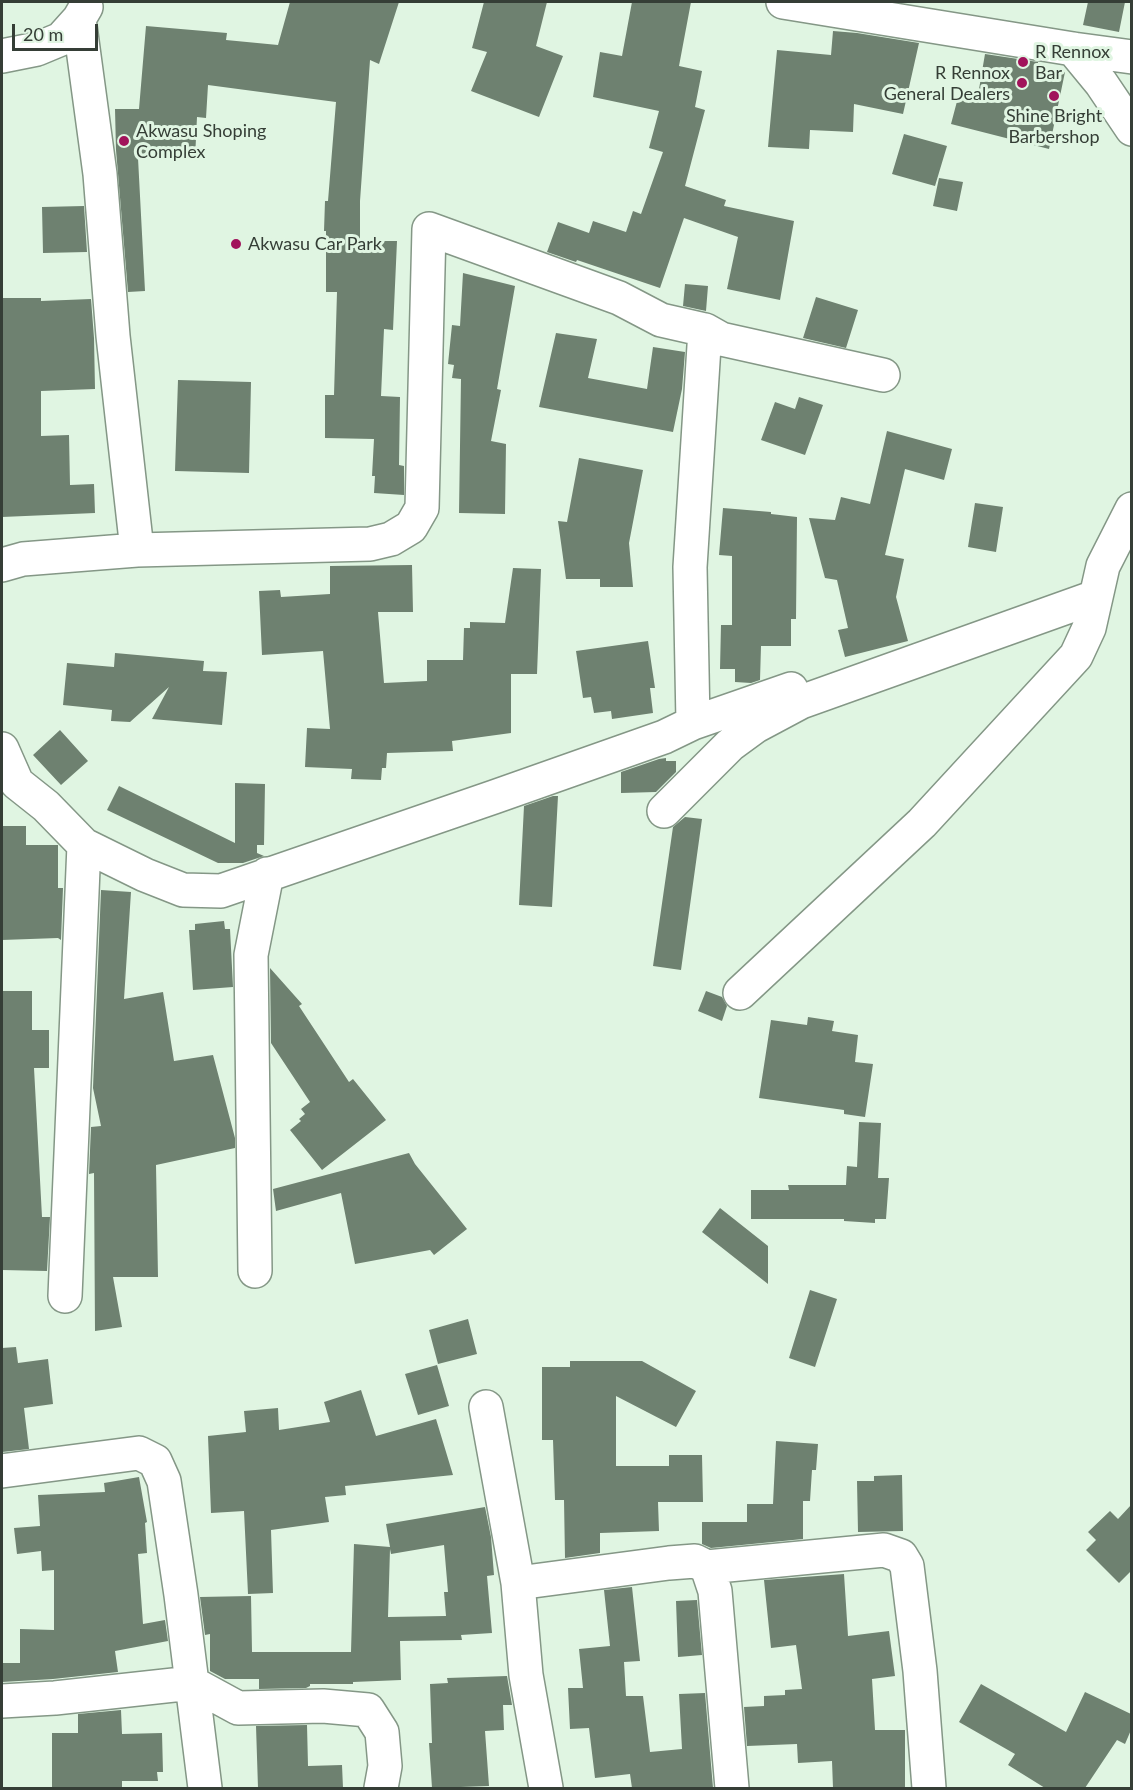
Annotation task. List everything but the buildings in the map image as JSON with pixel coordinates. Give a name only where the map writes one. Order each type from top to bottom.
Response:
[{"type":"street","points":[[783,2],[1131,57]]},
{"type":"street","points":[[2,56],[37,49],[61,39],[84,10]]},
{"type":"street","points":[[84,10],[113,336],[137,550]]},
{"type":"street","points":[[1073,49],[1101,83],[1131,129]]},
{"type":"street","points":[[2,565],[23,559],[137,550],[370,544],[391,539],[411,527],[422,508],[429,229],[619,298],[661,320],[705,330],[721,339],[883,375]]},
{"type":"street","points":[[693,723],[690,567],[705,330]]},
{"type":"street","points":[[740,993],[922,823],[1076,656],[1089,628],[1103,566],[1131,509]]},
{"type":"street","points":[[664,811],[730,745],[756,726],[801,702],[1095,597]]},
{"type":"street","points":[[2,749],[17,783],[46,806],[84,845],[145,875],[183,890],[221,891],[664,737],[693,723],[921,643]]},
{"type":"street","points":[[65,1296],[84,845]]},
{"type":"street","points":[[255,1271],[251,956],[267,874]]},
{"type":"street","points":[[486,1407],[518,1583],[526,1675],[546,1788]]},
{"type":"street","points":[[2,1471],[139,1453],[155,1461],[164,1481],[205,1788]]},
{"type":"street","points":[[518,1583],[695,1561],[707,1567],[884,1550],[901,1556],[906,1566],[920,1671],[928,1788]]},
{"type":"street","points":[[707,1567],[715,1591],[732,1788]]},
{"type":"street","points":[[2,1701],[55,1698],[192,1683],[238,1708],[323,1706],[368,1710],[382,1732],[385,1766],[381,1788]]},
{"type":"place","name":"R Rennox Bar","points":[[1023,62]]},
{"type":"place","name":"R Rennox General Dealers","points":[[1022,83]]},
{"type":"place","name":"Shine Bright Barbershop","points":[[1054,96]]},
{"type":"place","name":"Akwasu Shoping Complex","points":[[124,141]]},
{"type":"place","name":"Akwasu Car Park","points":[[236,244]]}]
